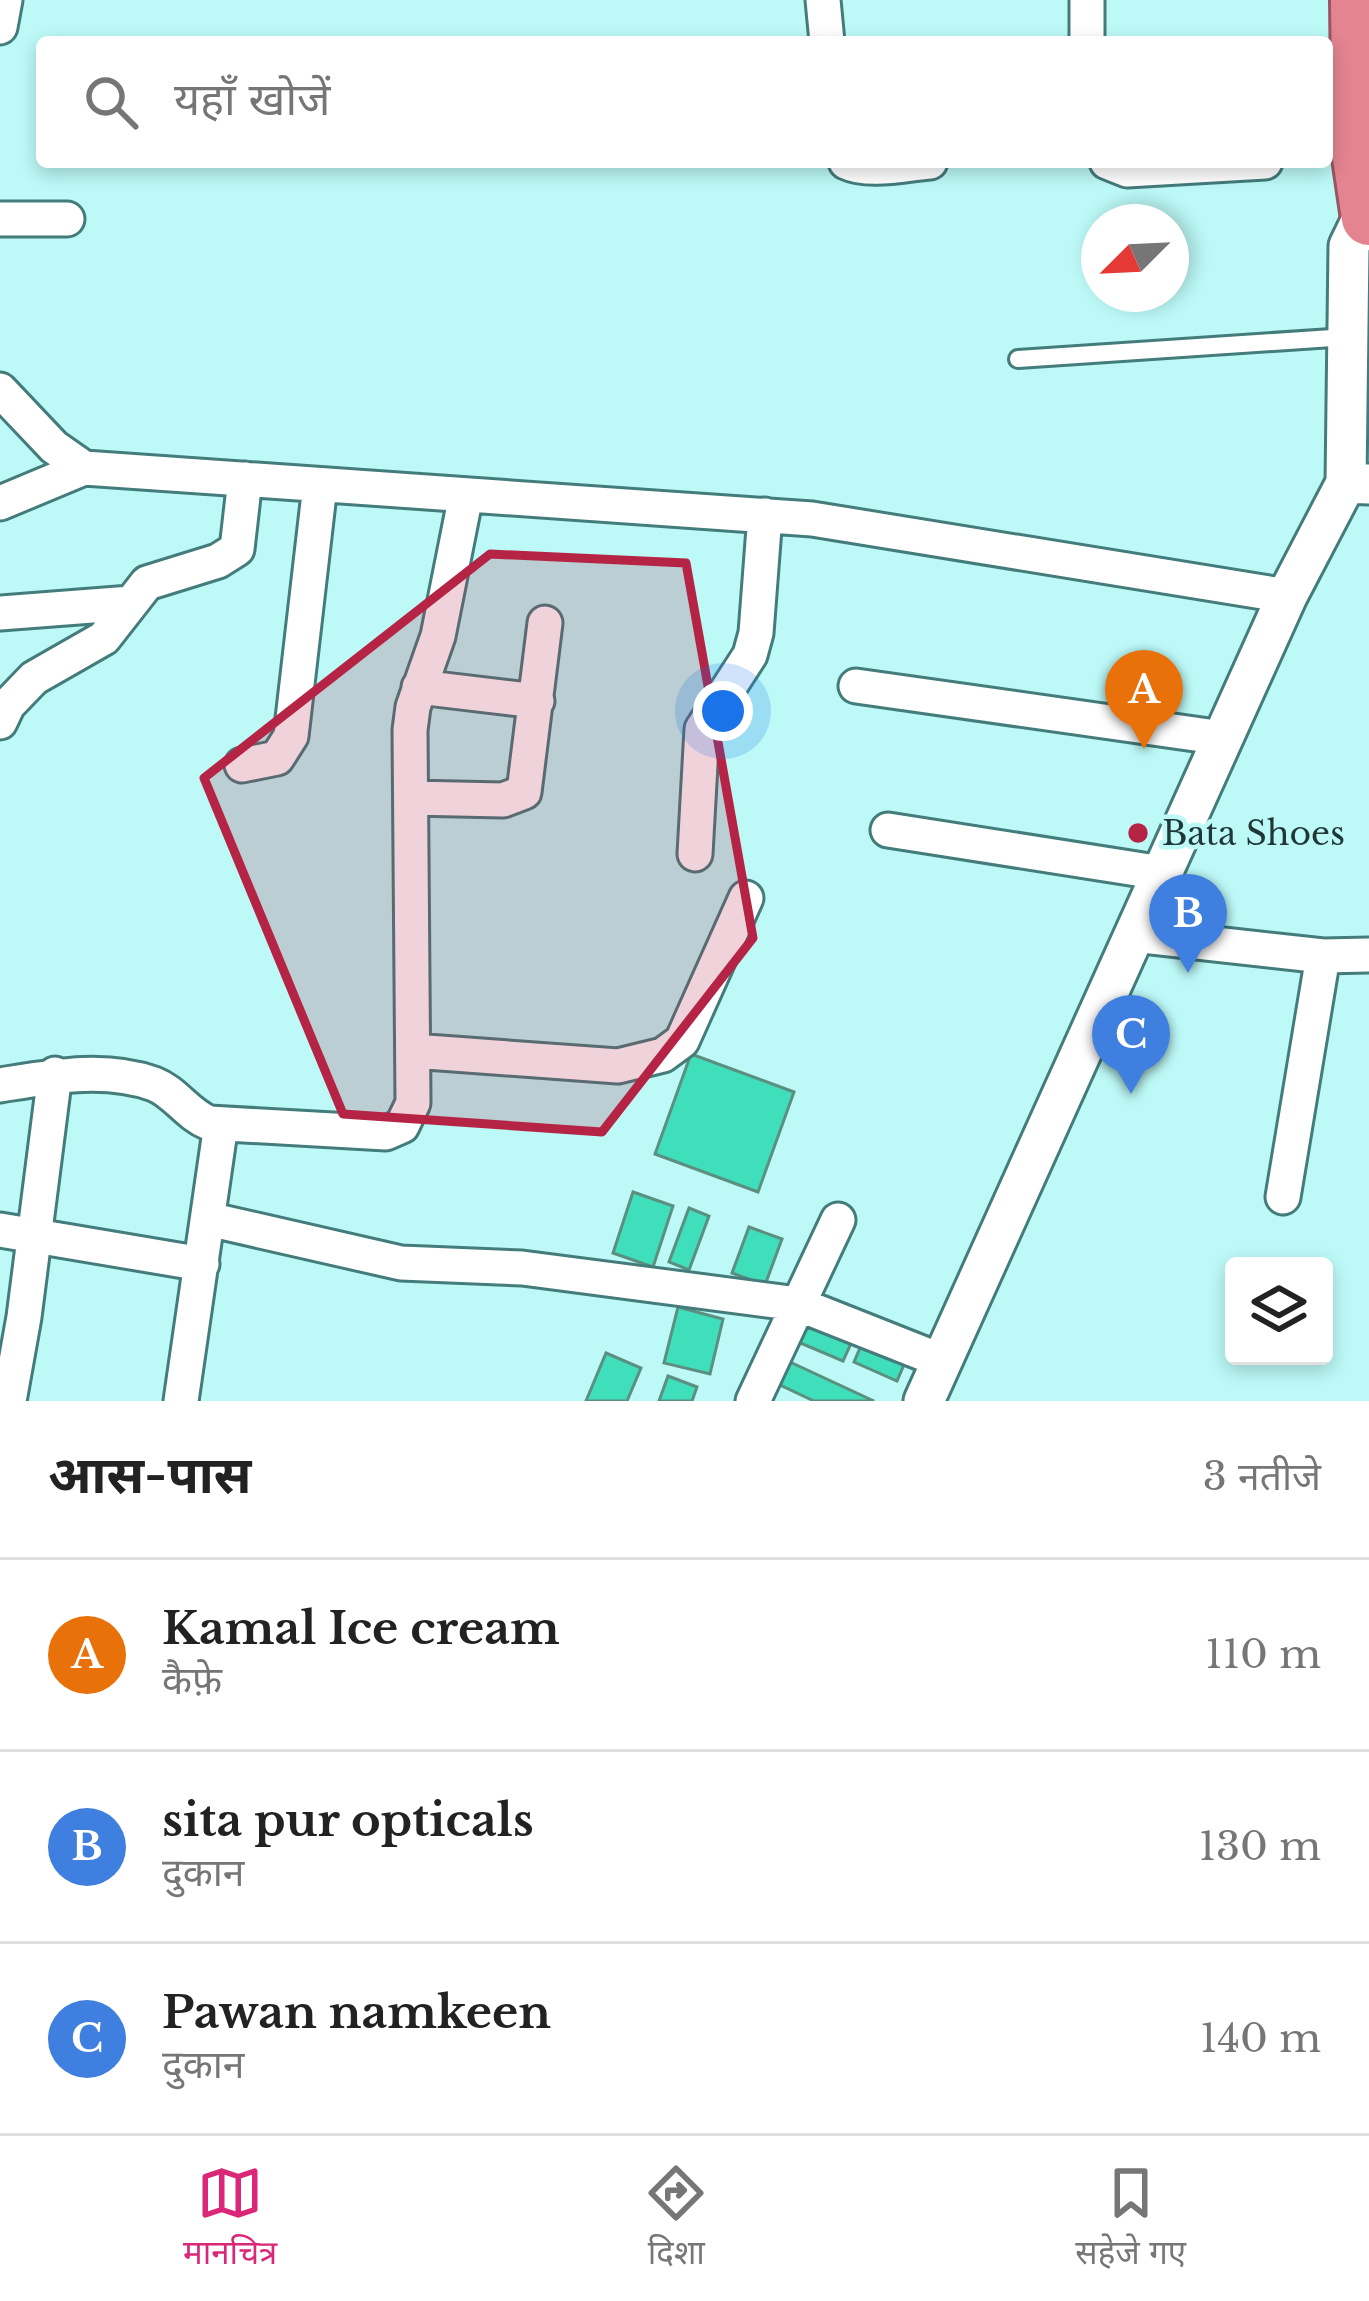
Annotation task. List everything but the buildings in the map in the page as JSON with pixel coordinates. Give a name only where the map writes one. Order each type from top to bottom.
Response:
[{"type":"highway","points":[[1358,0],[1343,158],[1368,214]]},
{"type":"street","points":[[0,26],[5,0]]},
{"type":"street","points":[[824,0],[827,36]]},
{"type":"street","points":[[1087,0],[1087,36]]},
{"type":"street","points":[[1122,168],[1161,168]]},
{"type":"street","points":[[924,1401],[1287,596],[1357,483],[1347,338],[1349,246],[1368,214]]},
{"type":"street","points":[[0,219],[67,219]]},
{"type":"street","points":[[0,390],[54,447],[84,468]]},
{"type":"street","points":[[0,503],[84,468],[765,515],[1287,596]]},
{"type":"street","points":[[0,722],[21,689],[104,638],[139,591],[157,578],[218,561],[237,549],[245,479]]},
{"type":"street","points":[[242,765],[277,758],[291,736],[320,484]]},
{"type":"street","points":[[0,1085],[55,1075],[91,1075],[157,1085],[195,1117],[221,1124],[386,1133],[402,1126],[409,1116],[413,1051],[410,730],[419,686],[438,636],[466,495]]},
{"type":"street","points":[[695,854],[702,729],[750,655],[757,633],[765,515]]},
{"type":"street","points":[[0,613],[131,603]]},
{"type":"street","points":[[411,798],[503,800],[524,792],[545,622]]},
{"type":"street","points":[[419,686],[537,701]]},
{"type":"street","points":[[856,686],[1223,739]]},
{"type":"street","points":[[888,830],[1162,873]]},
{"type":"street","points":[[413,1051],[618,1066],[663,1054],[682,1041],[746,898]]},
{"type":"street","points":[[1134,934],[1323,956],[1369,955]]},
{"type":"street","points":[[1283,1196],[1323,956]]},
{"type":"street","points":[[6,1399],[12,1315],[34,1236],[55,1075]]},
{"type":"street","points":[[181,1401],[221,1124]]},
{"type":"street","points":[[208,1219],[401,1264],[522,1268],[798,1304],[942,1361]]},
{"type":"street","points":[[754,1401],[838,1220]]},
{"type":"street","points":[[0,1230],[202,1264]]},
{"type":"lane","points":[[1018,359],[1347,338]]},
{"type":"highlighted area","points":[[490,554],[686,563],[753,938],[602,1132],[343,1114],[204,778]]},
{"type":"place","name":"Kamal Ice cream","points":[[1144,749]]},
{"type":"place","name":"Bata Shoes","points":[[1138,833]]},
{"type":"place","name":"sita pur opticals","points":[[1188,973]]},
{"type":"place","name":"Pawan namkeen","points":[[1131,1094]]}]
